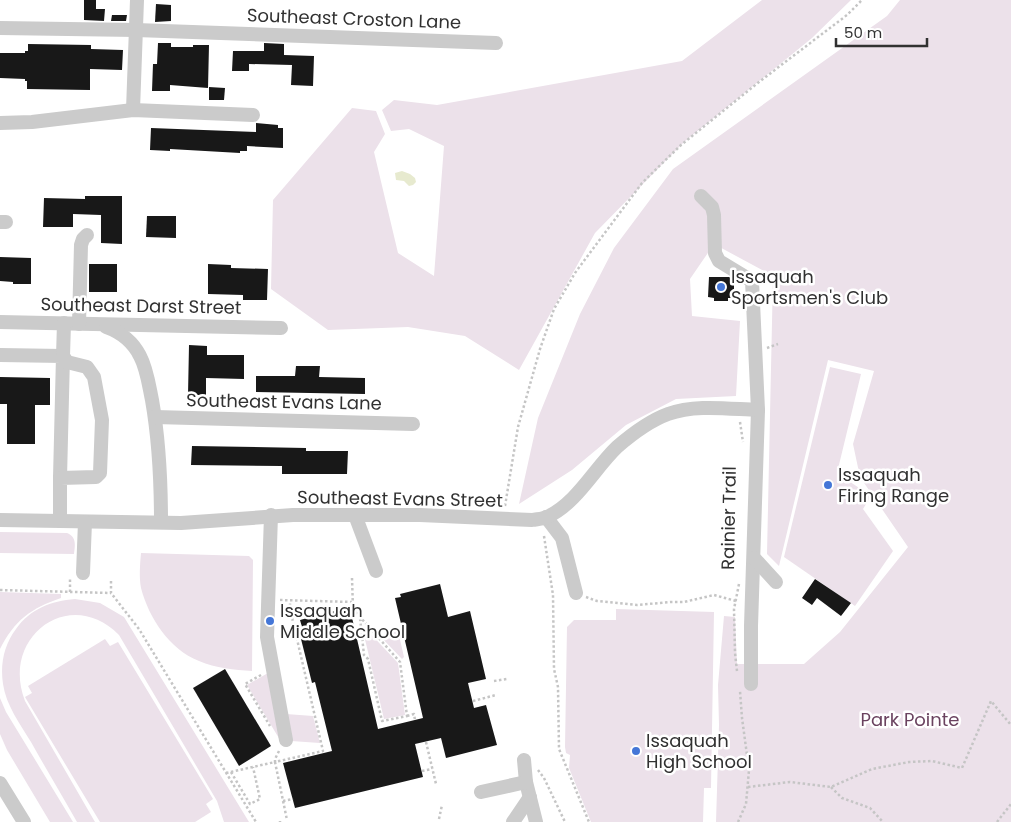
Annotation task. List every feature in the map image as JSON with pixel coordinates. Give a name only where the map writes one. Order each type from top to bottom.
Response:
[{"type":"street","points":[[133,110],[137,0]]},
{"type":"street","name":"Southeast Croston Lane","points":[[0,28],[136,30],[496,43]]},
{"type":"street","points":[[0,123],[32,122],[133,110],[253,115]]},
{"type":"street","points":[[701,196],[712,207],[714,215],[714,253],[719,261],[752,281],[758,410],[752,602],[743,682]]},
{"type":"street","points":[[87,235],[81,245],[85,324],[116,331],[129,341],[138,352],[144,364],[155,417],[160,471],[161,522]]},
{"type":"street","name":"Southeast Darst Street","points":[[0,322],[281,328]]},
{"type":"street","points":[[60,521],[64,323]]},
{"type":"street","points":[[0,354],[63,356]]},
{"type":"street","points":[[60,478],[96,477],[100,473],[102,420],[94,377],[88,367],[67,362],[63,356]]},
{"type":"street","name":"Southeast Evans Street","points":[[0,520],[181,522],[271,515],[420,515],[532,520],[546,517],[560,509],[617,448],[652,420],[680,410],[758,410]]},
{"type":"street","name":"Southeast Evans Lane","points":[[155,417],[413,424]]},
{"type":"street","points":[[271,515],[268,637],[286,740]]},
{"type":"street","points":[[355,515],[376,571]]},
{"type":"street","points":[[546,517],[562,538],[576,593]]},
{"type":"street","points":[[83,573],[85,522]]},
{"type":"street","points":[[754,558],[776,582]]},
{"type":"street","points":[[529,764],[526,782],[536,822]]},
{"type":"street","points":[[481,792],[526,782]]},
{"type":"street","points":[[0,783],[24,822]]},
{"type":"street","points":[[513,822],[530,798]]},
{"type":"path","points":[[506,502],[518,427],[540,349],[554,309],[575,273],[642,183],[681,145],[759,82],[847,15],[862,0]]},
{"type":"path","name":"Rainier Trail","points":[[736,419],[740,420],[743,450]]},
{"type":"path","points":[[543,534],[553,595],[554,669],[558,687],[559,749],[589,822]]},
{"type":"path","points":[[352,578],[352,609],[400,662],[407,716]]},
{"type":"path","points":[[70,579],[70,592]]},
{"type":"path","points":[[111,581],[111,593],[140,629],[256,822]]},
{"type":"path","name":"Rainier Trail","points":[[738,822],[746,804],[749,770],[742,718],[743,682],[735,653],[734,609],[739,582]]},
{"type":"path","points":[[0,590],[111,593]]},
{"type":"path","points":[[576,593],[597,601],[637,605],[684,602],[714,596],[752,602]]},
{"type":"path","points":[[268,600],[352,602]]},
{"type":"path","points":[[226,773],[323,751],[290,609],[290,600]]},
{"type":"path","points":[[360,618],[364,655],[368,660],[382,721],[414,714],[415,720]]},
{"type":"path","points":[[273,668],[245,684],[273,731]]},
{"type":"path","points":[[494,681],[507,679]]},
{"type":"path","points":[[473,701],[496,695]]},
{"type":"path","points":[[748,787],[790,782],[831,788],[872,769],[910,762],[932,762],[962,768],[991,700],[1011,725]]},
{"type":"path","points":[[426,742],[436,784]]},
{"type":"path","points":[[275,762],[287,820]]},
{"type":"path","points":[[529,764],[544,778],[565,822]]},
{"type":"path","points":[[231,772],[250,804],[260,799],[253,767]]},
{"type":"path","points":[[422,771],[432,769]]},
{"type":"path","points":[[831,788],[842,798],[870,808],[883,822]]},
{"type":"path","points":[[283,801],[292,800]]},
{"type":"path","points":[[998,822],[1011,804]]},
{"type":"path","points":[[439,819],[442,805]]},
{"type":"green space","points":[[762,0],[851,0],[812,38],[684,142],[595,233],[519,370],[465,336],[408,327],[328,330],[271,289],[273,200],[352,108],[376,111],[385,134],[374,152],[398,253],[434,276],[444,146],[409,129],[391,131],[382,110],[394,100],[437,105],[682,61]]},
{"type":"green space","name":"Park Pointe","points":[[900,0],[1011,0],[1011,822],[716,822],[719,725],[718,685],[724,616],[735,617],[737,664],[804,664],[840,632],[908,547],[860,477],[853,444],[874,371],[828,360],[779,566],[767,554],[773,276],[714,244],[690,279],[692,316],[740,321],[736,396],[676,399],[626,425],[572,470],[519,504],[538,418],[580,314],[614,248],[673,169],[887,16]]},
{"type":"green space","name":"Issaquah Firing Range","points":[[830,367],[861,374],[837,473],[871,496],[863,509],[893,551],[855,606],[784,557]]},
{"type":"green space","points":[[0,532],[67,533],[74,539],[74,554],[0,553]]},
{"type":"green space","points":[[141,553],[249,556],[253,560],[252,671],[225,668],[199,661],[188,656],[170,641],[155,621],[141,588]]},
{"type":"green space","points":[[0,592],[61,594],[61,598],[41,606],[24,617],[5,639],[0,649]]},
{"type":"green space","points":[[75,599],[100,603],[124,617],[249,822],[224,822],[217,801],[119,635],[100,621],[80,615],[61,617],[44,625],[31,639],[22,657],[20,678],[25,701],[95,822],[77,822],[10,707],[3,684],[2,669],[8,642],[28,616],[49,604]]},
{"type":"green space","name":"Issaquah High School","points":[[616,609],[714,612],[711,788],[704,788],[703,822],[591,822],[569,768],[570,755],[566,753],[565,747],[567,627],[574,620],[616,620]]},
{"type":"green space","points":[[367,630],[398,663],[405,715],[384,719],[363,631]]},
{"type":"green space","points":[[398,631],[404,657],[402,659],[379,635]]},
{"type":"green space","points":[[105,639],[110,646],[118,642],[213,799],[206,804],[211,812],[195,822],[100,822],[25,697],[32,693],[28,686]]},
{"type":"green space","points":[[268,673],[280,740],[247,685]]},
{"type":"green space","points":[[0,698],[6,712],[73,822],[50,822],[7,750],[0,734]]},
{"type":"green space","points":[[286,714],[313,716],[320,743],[291,741]]},
{"type":"shaded area","points":[[402,171],[415,178],[416,182],[413,185],[409,186],[404,181],[396,180],[395,173]]},
{"type":"building","points":[[84,0],[96,0],[96,9],[105,9],[104,21],[84,20]]},
{"type":"building","points":[[156,4],[171,5],[171,21],[155,22]]},
{"type":"building","points":[[112,15],[127,15],[126,21],[111,21]]},
{"type":"building","points":[[158,43],[171,43],[171,47],[209,45],[208,88],[170,85],[170,91],[152,91],[153,64],[157,64]]},
{"type":"building","points":[[264,43],[284,44],[284,55],[314,56],[313,86],[291,85],[292,65],[249,64],[249,71],[232,71],[233,51],[264,51]]},
{"type":"building","points":[[28,44],[91,45],[91,49],[123,50],[122,70],[90,69],[90,90],[27,89],[27,81],[25,79],[0,78],[0,53],[25,53],[25,51],[28,51]]},
{"type":"building","points":[[209,87],[225,88],[224,100],[209,100]]},
{"type":"building","points":[[256,123],[278,125],[278,128],[283,128],[283,148],[247,146],[247,151],[240,151],[240,153],[170,149],[170,151],[150,150],[151,128],[256,132]]},
{"type":"building","points":[[85,196],[122,196],[122,244],[101,243],[101,215],[73,214],[73,227],[43,227],[44,198],[85,199]]},
{"type":"building","points":[[147,216],[176,216],[176,238],[146,237]]},
{"type":"building","points":[[0,257],[31,258],[31,284],[13,284],[13,282],[0,281]]},
{"type":"building","points":[[89,264],[117,264],[117,292],[89,292]]},
{"type":"building","points":[[208,264],[231,265],[231,268],[268,269],[267,300],[243,300],[243,295],[208,294]]},
{"type":"building","name":"Issaquah Sportsmen's Club","points":[[709,277],[729,277],[734,280],[734,298],[728,298],[728,301],[714,301],[714,298],[708,297]]},
{"type":"building","points":[[189,345],[207,346],[207,355],[244,355],[244,379],[206,378],[206,395],[188,395]]},
{"type":"building","points":[[296,366],[320,366],[319,377],[365,378],[365,394],[256,392],[256,376],[295,376]]},
{"type":"building","points":[[0,377],[50,378],[50,405],[35,405],[35,444],[7,444],[7,404],[0,404]]},
{"type":"building","points":[[192,446],[306,448],[306,451],[348,451],[347,474],[282,474],[282,466],[191,465]]},
{"type":"building","points":[[815,579],[851,603],[841,616],[817,598],[812,605],[802,598]]},
{"type":"building","points":[[440,584],[448,617],[470,611],[486,679],[468,683],[474,708],[486,705],[497,745],[446,758],[441,738],[415,744],[423,777],[295,808],[283,763],[332,751],[315,682],[312,683],[300,635],[304,634],[300,620],[345,608],[345,611],[350,609],[378,729],[423,718],[395,598],[401,597],[400,594]]},
{"type":"building","points":[[225,669],[271,746],[239,766],[193,688]]},
{"type":"place","name":"Issaquah Sportsmen's Club","points":[[721,287]]},
{"type":"place","name":"Issaquah Firing Range","points":[[828,485]]},
{"type":"place","name":"Issaquah Middle School","points":[[270,621]]},
{"type":"place","name":"Issaquah High School","points":[[636,751]]}]
